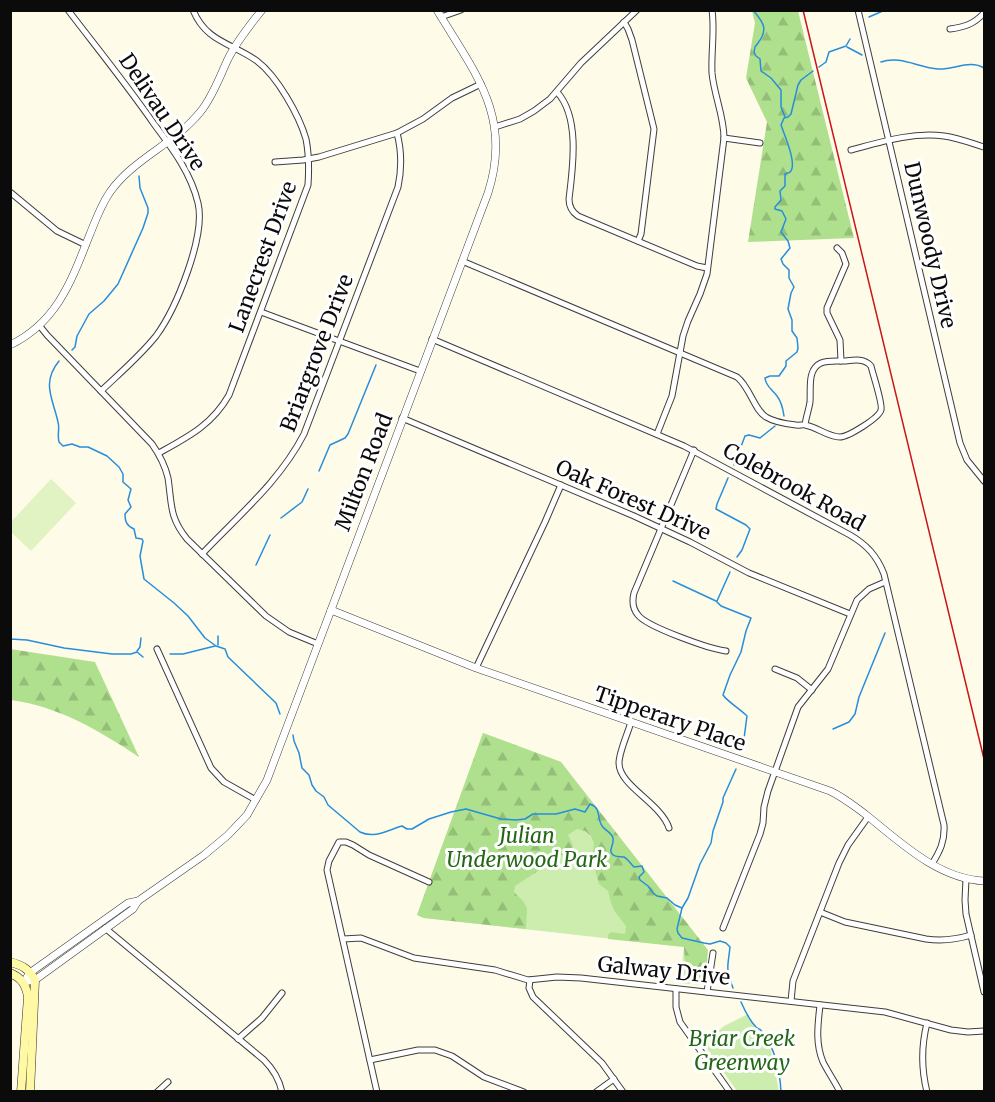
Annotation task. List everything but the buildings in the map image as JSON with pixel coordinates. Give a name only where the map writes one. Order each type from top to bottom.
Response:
[{"type":"main road","points":[[10,962],[20,964],[33,976],[30,1092]]},
{"type":"main road","points":[[10,973],[20,978],[27,989],[28,997],[21,1092]]},
{"type":"street","name":"Delivau Drive","points":[[69,10],[167,142],[185,170],[198,203],[199,230],[196,246],[174,305],[158,333],[147,346],[101,391]]},
{"type":"street","name":"Lanecrest Drive","points":[[159,453],[203,427],[218,412],[229,395],[307,189],[309,168],[305,138],[293,110],[274,78],[257,61],[209,34],[201,26],[193,10]]},
{"type":"street","points":[[10,345],[29,334],[52,312],[64,295],[103,202],[132,167],[186,128],[202,110],[234,48],[262,10]]},
{"type":"street","points":[[439,14],[461,10]]},
{"type":"street","points":[[495,127],[519,119],[550,99],[581,63],[637,10]]},
{"type":"street","points":[[657,434],[672,396],[687,321],[703,288],[724,138],[712,72],[712,10]]},
{"type":"street","name":"Dunwoody Drive","points":[[858,10],[960,443],[967,460],[984,481]]},
{"type":"street","points":[[950,28],[970,25],[984,13]]},
{"type":"street","name":"Milton Road","points":[[23,982],[103,926],[128,903],[138,901],[220,842],[238,825],[256,801],[267,780],[488,193],[493,173],[496,151],[495,127],[490,106],[481,84],[439,14]]},
{"type":"street","points":[[624,22],[632,40],[654,129],[641,234],[638,241]]},
{"type":"street","points":[[275,162],[308,160],[397,133],[423,119],[452,98],[481,84]]},
{"type":"street","points":[[557,92],[565,101],[572,131],[573,161],[569,199],[571,208],[578,216],[697,266],[707,268]]},
{"type":"street","name":"Briargrove Drive","points":[[202,554],[277,476],[296,450],[304,434],[398,187],[401,157],[397,133]]},
{"type":"street","points":[[851,150],[920,135],[961,139],[984,147]]},
{"type":"street","points":[[724,138],[760,143]]},
{"type":"street","points":[[10,192],[57,231],[86,245]]},
{"type":"street","points":[[837,248],[842,253],[846,264],[827,308],[827,313],[840,340],[841,361]]},
{"type":"street","points":[[462,261],[731,374],[745,384],[765,417],[787,424],[805,425],[842,437],[874,419],[881,412],[882,405],[869,363],[841,361],[824,362],[817,365],[812,372],[810,403],[805,425]]},
{"type":"street","points":[[261,312],[420,371]]},
{"type":"street","points":[[39,325],[46,335],[144,434],[159,453],[168,478],[173,515],[182,533],[266,616],[289,632],[318,644]]},
{"type":"street","name":"Colebrook Road","points":[[432,339],[694,450],[861,541],[873,552],[885,582],[944,825],[943,844],[932,864]]},
{"type":"street","name":"Oak Forest Drive","points":[[402,418],[661,528],[750,573],[850,614]]},
{"type":"street","points":[[694,450],[633,593],[633,607],[640,617],[656,626],[703,645],[726,651]]},
{"type":"street","points":[[476,668],[561,485]]},
{"type":"street","points":[[723,928],[760,834],[768,791],[794,716],[801,702],[828,669],[850,614],[861,594],[885,582]]},
{"type":"street","name":"Tipperary Place","points":[[331,610],[476,668],[837,794],[932,864],[949,874],[984,881]]},
{"type":"street","points":[[157,649],[211,768],[224,782],[256,801]]},
{"type":"street","points":[[775,669],[797,678],[812,690]]},
{"type":"street","points":[[632,722],[620,758],[620,768],[625,779],[661,813],[669,828]]},
{"type":"street","points":[[791,1001],[793,981],[842,856],[868,817]]},
{"type":"street","points":[[377,1092],[327,870],[329,861],[339,842],[346,842],[429,882]]},
{"type":"street","points":[[966,879],[965,906],[984,992]]},
{"type":"street","points":[[820,912],[845,922],[937,941],[970,935]]},
{"type":"street","points":[[103,926],[264,1060],[278,1078],[282,1092]]},
{"type":"street","name":"Galway Drive","points":[[343,939],[361,938],[414,958],[495,970],[530,980],[572,977],[791,1001],[892,1013],[960,1032],[984,1031]]},
{"type":"street","points":[[707,992],[713,953]]},
{"type":"street","points":[[530,980],[529,988],[533,997],[602,1063],[623,1092]]},
{"type":"street","points":[[676,989],[676,1007],[680,1022],[730,1092]]},
{"type":"street","points":[[238,1039],[262,1018],[282,993]]},
{"type":"street","points":[[820,1005],[817,1033],[820,1054],[840,1092]]},
{"type":"street","points":[[927,1023],[922,1062],[927,1092]]},
{"type":"street","points":[[370,1060],[418,1050],[435,1050],[452,1056],[484,1077],[524,1092]]},
{"type":"street","points":[[596,1092],[614,1079]]},
{"type":"street","points":[[156,1092],[168,1082]]},
{"type":"green space","points":[[752,11],[798,11],[854,238],[748,242],[767,122],[746,78],[755,23]]},
{"type":"green space","points":[[51,479],[76,503],[31,551],[11,532],[11,522]]},
{"type":"green space","points":[[10,649],[95,662],[139,757],[78,721],[46,708],[11,700]]},
{"type":"green space","name":"Julian Underwood Park","points":[[483,733],[561,762],[703,964],[702,985],[680,983],[684,947],[424,918],[417,915]]},
{"type":"green space","name":"Julian Underwood Park","points":[[483,733],[561,762],[708,950],[706,976],[699,978],[690,974],[686,965],[684,947],[608,939],[611,932],[625,934],[626,926],[615,912],[608,891],[599,884],[592,859],[594,843],[591,836],[577,829],[568,835],[573,845],[572,849],[515,886],[514,892],[527,908],[526,929],[424,918],[417,915]]},
{"type":"green space","name":"Briar Creek Greenway","points":[[748,1014],[752,1023],[761,1031],[771,1050],[779,1091],[737,1091],[703,1043],[724,1026]]},
{"type":"waterway","points":[[753,10],[762,22],[764,30],[754,52],[760,59],[761,71],[771,78],[781,90],[781,107],[785,117]]},
{"type":"waterway","points":[[869,17],[885,10]]},
{"type":"waterway","points":[[819,67],[826,62],[829,52],[846,46],[850,39]]},
{"type":"waterway","points":[[847,47],[862,55]]},
{"type":"waterway","points":[[881,62],[895,60],[938,69],[973,64],[984,68]]},
{"type":"waterway","points":[[784,416],[780,400],[768,386],[765,378],[779,376],[786,366],[786,361],[797,352],[798,348],[788,309],[794,287],[789,278],[789,270],[781,259],[790,248],[781,232],[786,219],[782,211],[775,209],[781,200],[780,191],[785,186],[785,174],[792,168],[791,156],[781,125],[784,118],[791,114],[798,85],[813,71]]},
{"type":"waterway","points":[[72,350],[89,314],[118,284],[143,228],[148,208],[140,188],[139,176]]},
{"type":"waterway","points":[[59,361],[49,384],[59,424],[59,442],[63,446],[72,444],[88,447],[107,456],[119,467],[123,474],[123,482],[131,489],[128,500],[131,507],[125,514],[126,521],[134,529],[136,538],[143,541],[140,556],[144,579],[188,616],[205,638],[225,649],[228,657],[276,703],[280,714]]},
{"type":"waterway","points":[[319,471],[330,445],[345,438],[348,434],[376,365]]},
{"type":"waterway","points":[[734,465],[745,436],[760,438],[775,426]]},
{"type":"waterway","points":[[728,478],[716,509],[750,529],[737,557]]},
{"type":"waterway","points":[[281,518],[302,502],[308,489]]},
{"type":"waterway","points":[[256,565],[270,535]]},
{"type":"waterway","points":[[717,601],[730,572]]},
{"type":"waterway","points":[[673,581],[716,601],[721,606],[751,618],[741,652],[723,695],[747,716],[743,746]]},
{"type":"waterway","points":[[833,729],[849,722],[855,714],[859,697],[885,633]]},
{"type":"waterway","points":[[218,636],[218,645]]},
{"type":"waterway","points":[[137,651],[141,638]]},
{"type":"waterway","points":[[10,639],[112,654],[137,652],[143,657]]},
{"type":"waterway","points":[[170,654],[183,654],[215,646]]},
{"type":"waterway","points":[[293,735],[302,768],[309,775],[316,791],[324,797],[328,805],[360,832],[370,835],[402,826],[412,829],[429,819],[466,809],[501,819],[516,820],[525,819],[533,814],[556,814],[575,809],[585,812],[590,804],[597,810],[602,826],[612,836],[612,854],[624,857],[634,867],[642,866],[644,872],[639,877],[640,880],[657,896],[667,898],[682,908]]},
{"type":"waterway","points":[[733,988],[728,971],[730,947],[720,941],[710,944],[682,938],[677,929],[682,908],[711,843],[723,798],[736,769]]},
{"type":"waterway","points":[[741,1002],[751,1021],[761,1030],[771,1046],[778,1069],[781,1092]]},
{"type":"railway","points":[[803,10],[984,759]]}]
